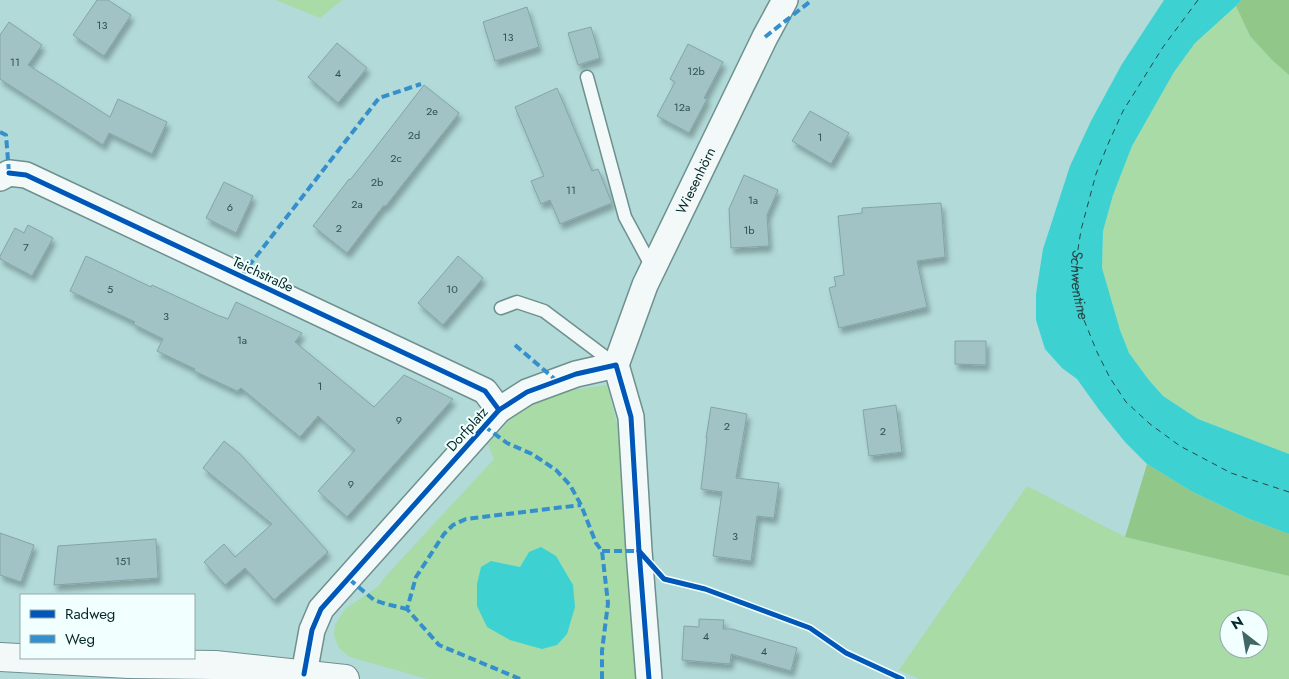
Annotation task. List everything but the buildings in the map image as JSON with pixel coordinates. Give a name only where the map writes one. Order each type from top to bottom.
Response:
[{"type":"street","name":"Wiesenhörn","points":[[616,365],[645,285],[761,45],[785,0]]},
{"type":"street","name":"Teichstraße","points":[[5,175],[26,175],[485,391],[499,410]]},
{"type":"street","name":"Dorfplatz","points":[[304,674],[312,630],[321,609],[499,410],[527,392],[576,374],[616,365]]},
{"type":"street","points":[[616,365],[631,417],[639,551],[650,679]]},
{"type":"street","points":[[0,657],[128,671],[216,665],[345,679]]},
{"type":"lane","points":[[587,78],[625,217],[653,268]]},
{"type":"lane","points":[[501,308],[517,302],[544,311],[616,365]]},
{"type":"green space","points":[[276,0],[342,0],[320,18]]},
{"type":"green space","points":[[1241,0],[1289,0],[1289,75],[1250,36],[1236,6]]},
{"type":"green space","points":[[1236,6],[1250,36],[1289,75],[1289,454],[1198,419],[1163,396],[1129,353],[1120,330],[1102,268],[1103,231],[1113,195],[1132,146],[1174,72],[1195,43]]},
{"type":"green space","points":[[607,385],[621,439],[640,679],[427,679],[350,657],[339,648],[334,635],[335,625],[345,609],[379,586],[384,578],[494,459],[488,444],[518,411],[549,393]],"holes":[[[529,552],[487,627],[491,561],[520,567]]]},
{"type":"green space","points":[[1147,464],[1191,491],[1247,518],[1289,534],[1289,576],[1125,537]]},
{"type":"green space","points":[[1027,486],[1125,537],[1289,576],[1289,679],[919,679],[899,670]]},
{"type":"water","name":"Schwentine","points":[[1164,0],[1241,0],[1195,43],[1174,72],[1132,146],[1113,195],[1103,231],[1102,268],[1120,330],[1129,353],[1163,396],[1198,419],[1289,454],[1289,534],[1247,518],[1191,491],[1147,464],[1125,442],[1077,379],[1062,368],[1045,349],[1036,320],[1036,294],[1043,249],[1070,166],[1091,121],[1122,64]]},
{"type":"water","points":[[541,547],[556,556],[573,585],[575,607],[567,634],[557,645],[542,649],[510,640],[487,627],[477,606],[477,584],[481,567],[491,561],[520,567],[529,552]]},
{"type":"ferry route","points":[[1198,0],[1163,47],[1123,111],[1108,144],[1096,174],[1081,230],[1076,262],[1077,290],[1084,320],[1097,352],[1110,378],[1126,402],[1150,424],[1180,446],[1231,473],[1289,492]]},
{"type":"marked path","points":[[765,37],[812,0]]},
{"type":"marked path","points":[[241,276],[379,98],[421,84]]},
{"type":"marked path","points":[[0,132],[6,135],[9,173]]},
{"type":"marked path","points":[[515,345],[557,381]]},
{"type":"marked path","points":[[484,426],[507,443],[532,454],[556,470],[570,485],[581,505],[596,543],[602,551],[608,603],[602,651],[602,679]]},
{"type":"marked path","points":[[520,679],[439,645],[407,609],[416,577],[444,534],[453,525],[466,519],[581,505]]},
{"type":"marked path","points":[[602,551],[639,551],[641,553]]},
{"type":"marked path","points":[[349,579],[374,600],[407,609]]},
{"type":"cycle path","points":[[9,173],[26,175],[485,391],[499,410]]},
{"type":"cycle path","points":[[304,674],[312,630],[321,609],[499,410],[527,392],[576,374],[616,365],[631,417],[649,679]]},
{"type":"cycle path","points":[[639,551],[664,579],[705,589],[810,628],[846,653],[902,679]]}]
